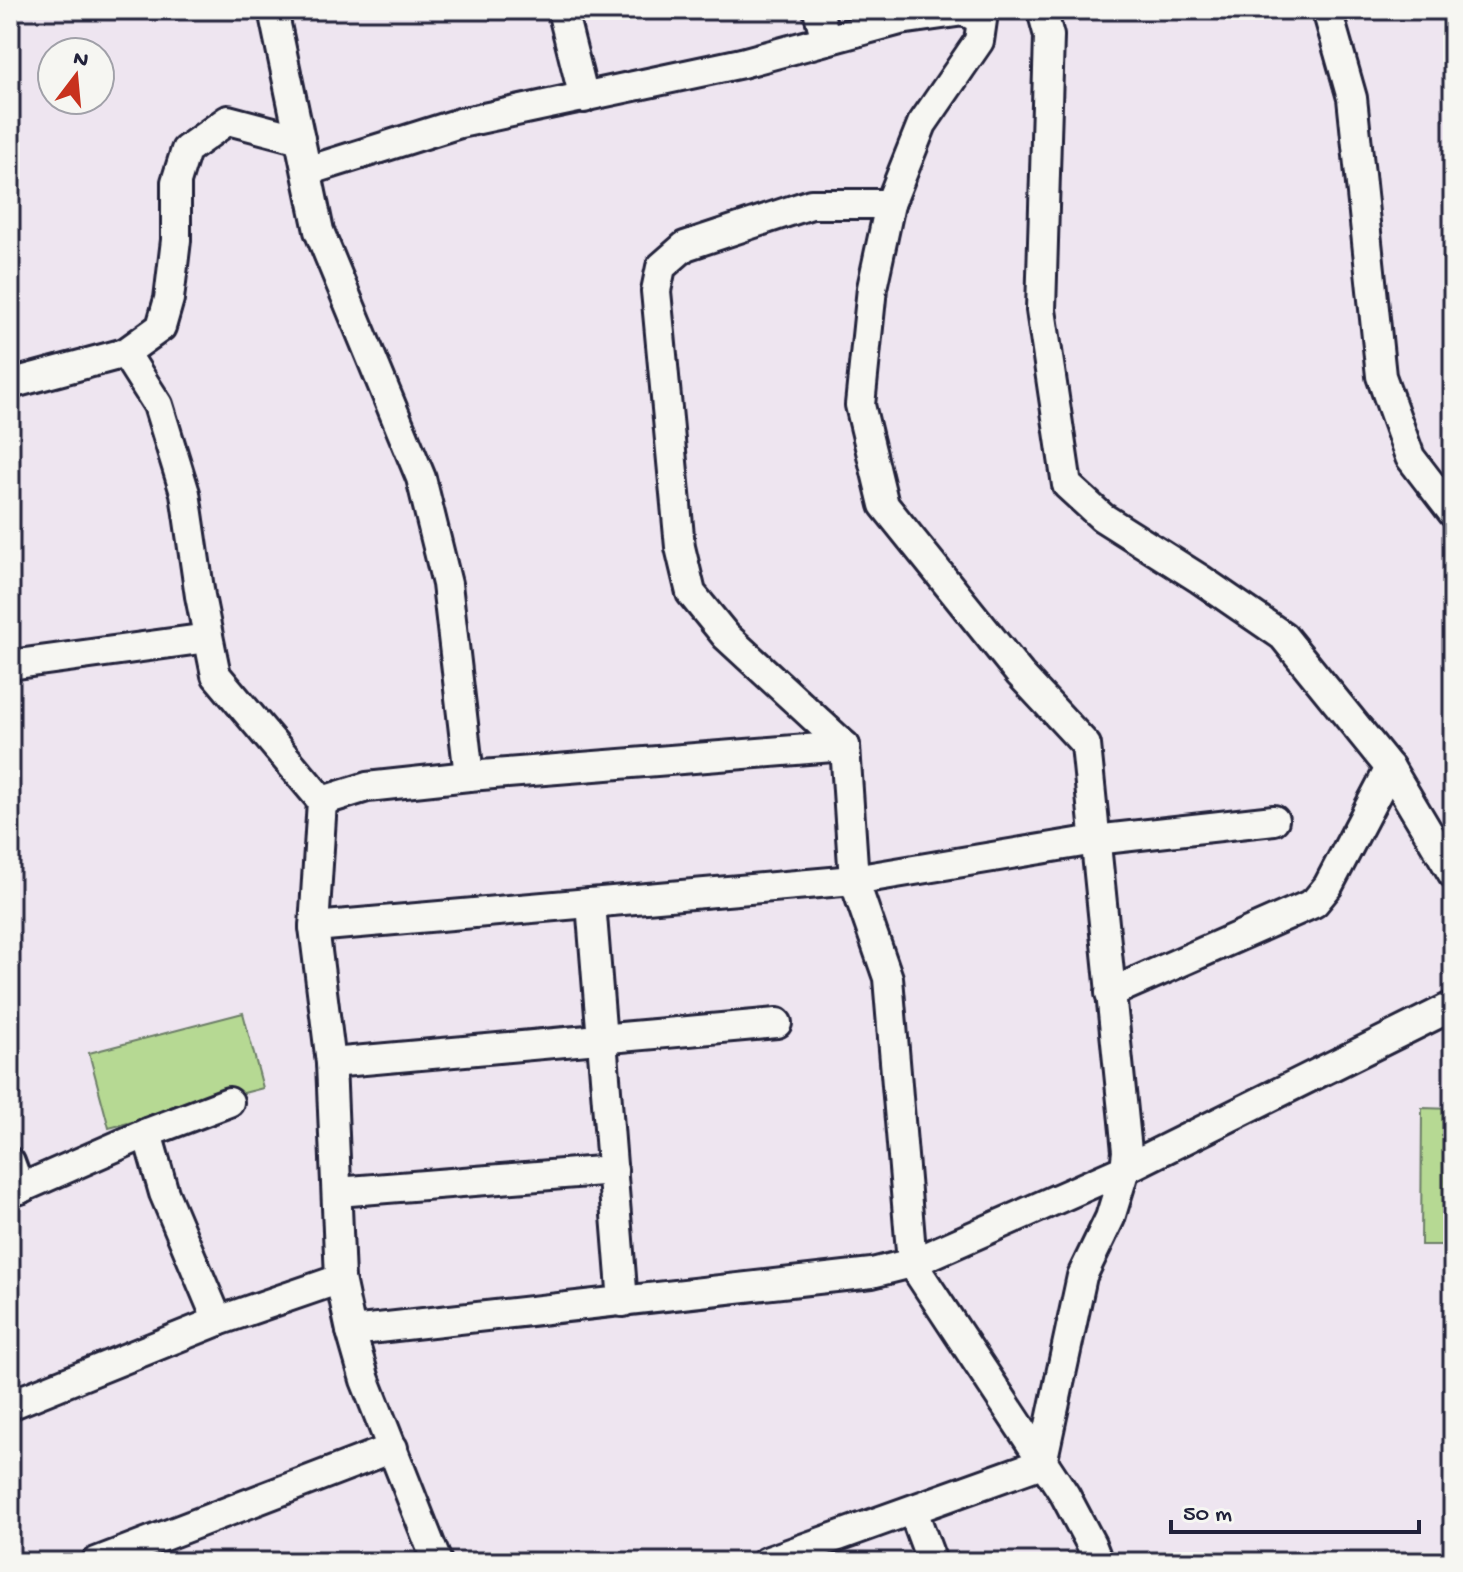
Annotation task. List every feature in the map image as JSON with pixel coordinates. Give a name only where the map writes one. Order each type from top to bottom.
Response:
[{"type":"street","points":[[273,10],[319,231],[421,478],[447,584],[469,776]]},
{"type":"street","points":[[562,10],[584,98]]},
{"type":"street","points":[[818,10],[826,40]]},
{"type":"street","points":[[1042,10],[1049,36],[1041,310],[1067,485],[1102,517],[1283,636],[1390,768],[1453,874]]},
{"type":"street","points":[[1327,10],[1352,98],[1381,376],[1410,457],[1453,513]]},
{"type":"street","points":[[307,171],[460,123],[742,63],[900,20],[964,11],[982,20],[979,41],[922,124],[890,204],[872,288],[860,405],[884,505],[1020,674],[1086,745],[1127,1151],[1125,1169],[1110,1218],[1082,1276],[1042,1463]]},
{"type":"street","points":[[10,384],[125,353],[161,327],[169,299],[176,240],[176,182],[186,150],[228,120],[300,139]]},
{"type":"street","points":[[890,204],[811,204],[685,246],[661,267],[656,291],[680,547],[691,593],[726,636],[845,746],[854,880],[888,978],[912,1263],[1065,1495],[1098,1562]]},
{"type":"street","points":[[125,353],[158,405],[185,493],[200,596],[216,675],[322,801],[314,927],[331,1063],[340,1279],[365,1380],[437,1562]]},
{"type":"street","points":[[10,665],[208,638]]},
{"type":"street","points":[[322,801],[367,787],[469,776],[845,746]]},
{"type":"street","points":[[1110,993],[1314,903],[1328,886],[1390,768]]},
{"type":"street","points":[[314,927],[854,880],[1095,840],[1274,820]]},
{"type":"street","points":[[591,903],[623,1302]]},
{"type":"street","points":[[351,1331],[872,1273],[912,1263],[1125,1169],[1453,1006]]},
{"type":"street","points":[[331,1063],[777,1023]]},
{"type":"street","points":[[10,1162],[15,1191],[147,1133],[229,1102]]},
{"type":"street","points":[[147,1133],[164,1193],[218,1321]]},
{"type":"street","points":[[337,1192],[613,1170]]},
{"type":"street","points":[[10,1405],[218,1321],[340,1279]]},
{"type":"street","points":[[96,1562],[393,1448]]},
{"type":"street","points":[[768,1562],[1042,1463]]},
{"type":"street","points":[[913,1511],[932,1562]]},
{"type":"green space","points":[[243,1013],[263,1088],[109,1128],[89,1053]]},
{"type":"green space","points":[[1422,1108],[1453,1109],[1453,1245],[1421,1245]]}]
